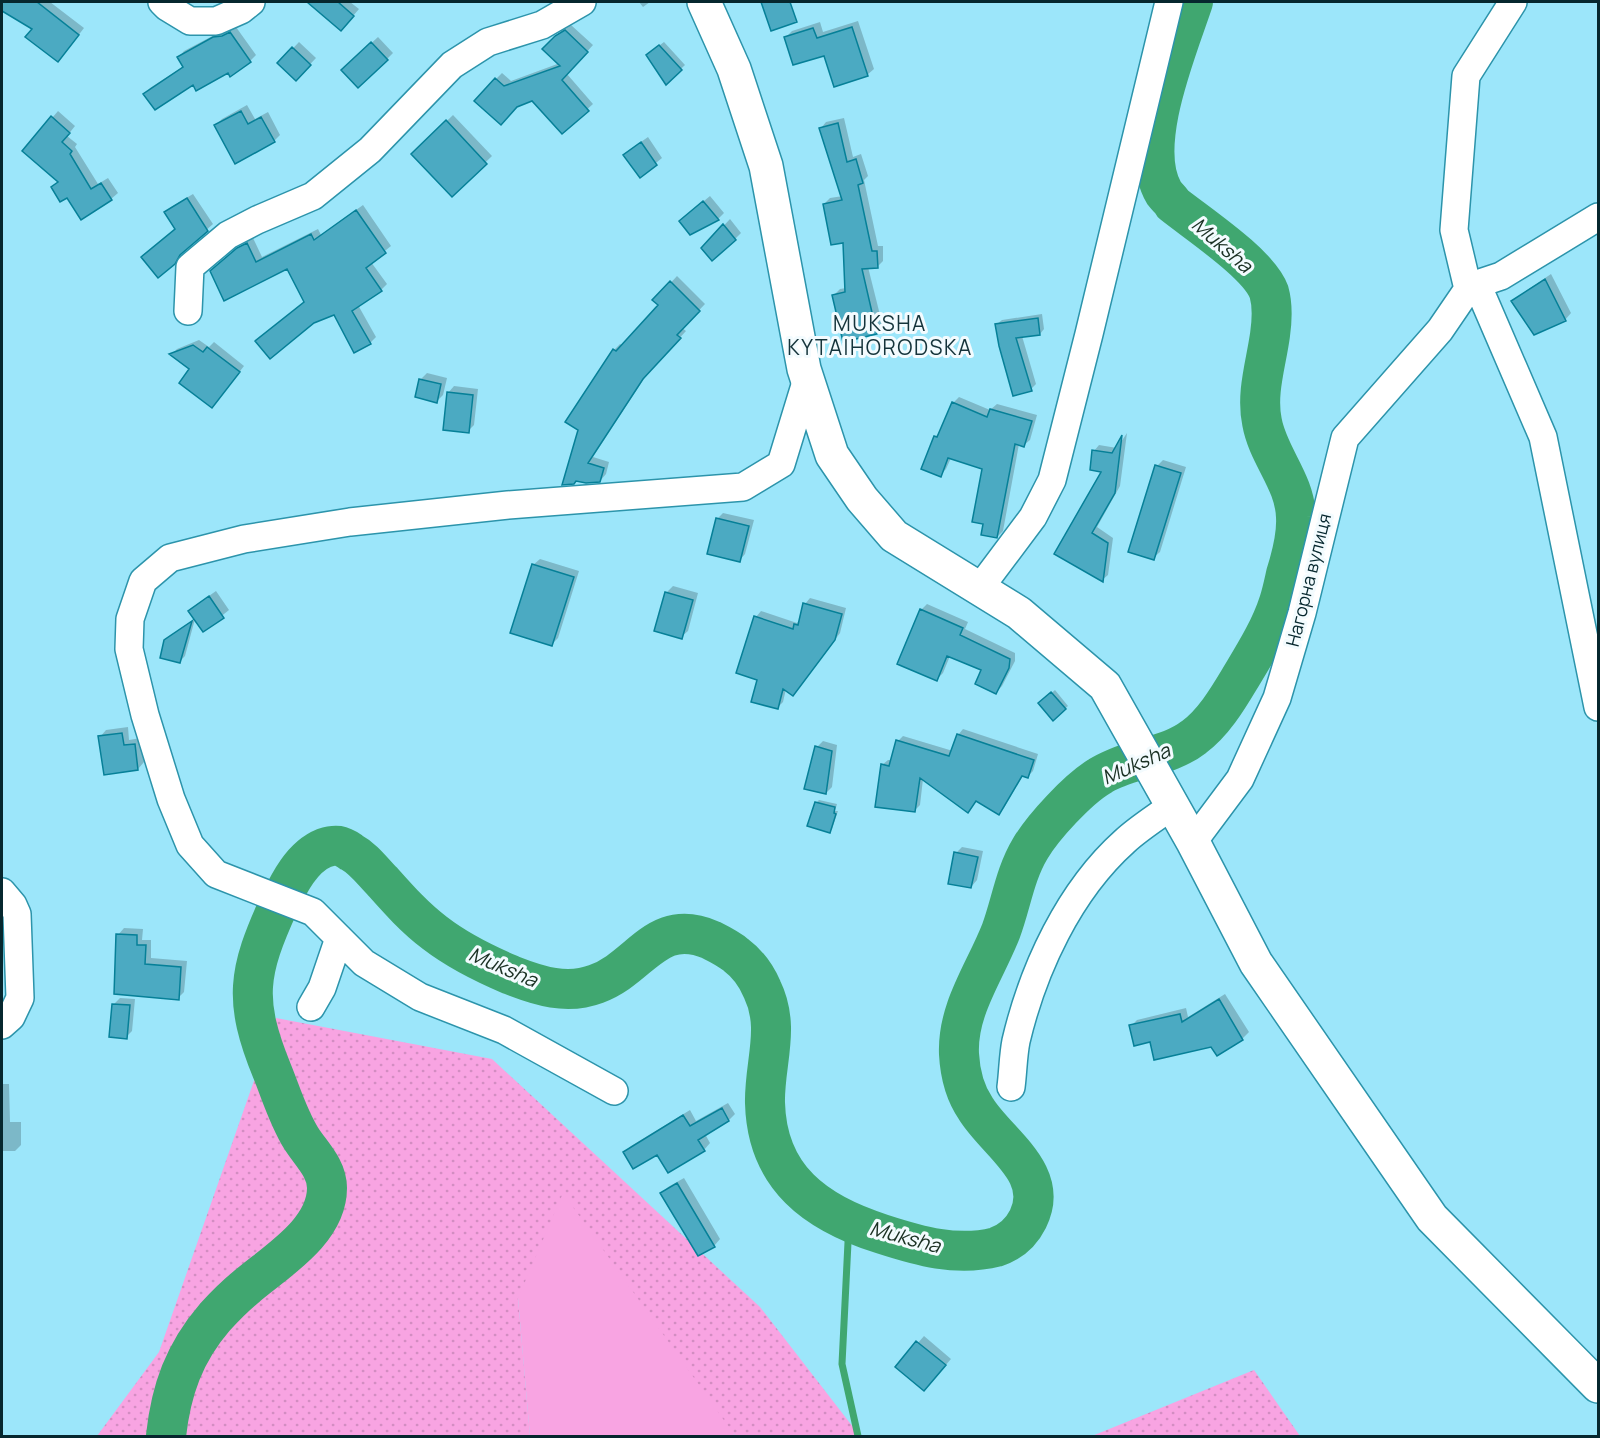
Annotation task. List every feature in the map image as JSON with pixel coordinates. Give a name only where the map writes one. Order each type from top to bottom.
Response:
[{"type":"main road","points":[[704,2],[734,69],[766,166],[804,369],[832,455],[862,499],[894,536],[1019,613],[1105,686],[1193,842],[1256,963],[1432,1218],[1599,1386]]},
{"type":"street","points":[[162,2],[190,21],[216,21],[251,2]]},
{"type":"street","points":[[188,311],[190,267],[228,235],[313,196],[370,150],[452,66],[488,42],[542,25],[582,2]]},
{"type":"street","points":[[980,589],[1033,516],[1052,480],[1169,2]]},
{"type":"street","points":[[1513,2],[1466,76],[1454,230],[1473,286],[1543,437],[1599,707]]},
{"type":"street","points":[[1473,286],[1501,276],[1599,217]]},
{"type":"street","name":"Нагорна вулиця","points":[[1193,842],[1240,779],[1277,698],[1302,613],[1345,438],[1440,330],[1473,286]]},
{"type":"street","points":[[614,1091],[504,1030],[420,997],[364,963],[313,912],[216,874],[190,845],[171,799],[145,715],[129,649],[130,619],[143,581],[170,558],[244,539],[350,522],[508,505],[743,487],[781,464],[807,379]]},
{"type":"street","points":[[1011,1087],[1016,1042],[1030,995],[1053,937],[1088,880],[1169,798]]},
{"type":"street","points":[[2,892],[17,914],[20,998],[11,1017],[2,1025]]},
{"type":"street","points":[[311,1007],[322,988],[339,938]]},
{"type":"shaded area","points":[[276,1018],[492,1059],[760,1307],[860,1436],[737,1436],[518,1298],[530,1436],[97,1436],[159,1352]]},
{"type":"shaded area","points":[[563,1193],[736,1436],[530,1436],[518,1298]]},
{"type":"shaded area","points":[[1254,1370],[1300,1436],[1092,1436]]},
{"type":"building","points":[[2,2],[37,2],[79,35],[58,62],[25,37],[32,29],[2,11]]},
{"type":"building","points":[[307,2],[338,2],[354,16],[341,31]]},
{"type":"building","points":[[761,2],[790,2],[797,22],[771,31]]},
{"type":"building","points":[[852,27],[868,76],[834,87],[824,56],[793,65],[784,37],[813,28],[817,38]]},
{"type":"building","points":[[565,30],[588,52],[562,80],[589,111],[562,134],[532,101],[517,107],[501,125],[474,101],[495,78],[504,86],[560,66],[542,49]]},
{"type":"building","points":[[230,32],[251,62],[230,77],[228,73],[196,91],[193,85],[155,110],[143,94],[183,67],[177,57],[213,37]]},
{"type":"building","points":[[371,42],[388,60],[358,88],[341,70]]},
{"type":"building","points":[[659,45],[682,70],[666,85],[646,55]]},
{"type":"building","points":[[292,47],[311,65],[296,81],[277,63]]},
{"type":"building","points":[[241,111],[248,124],[261,117],[275,142],[235,164],[214,125]]},
{"type":"building","points":[[51,116],[70,133],[62,142],[72,151],[70,154],[91,189],[101,183],[112,200],[81,220],[67,198],[60,202],[51,187],[58,182],[22,151]]},
{"type":"building","points":[[446,120],[487,164],[452,197],[411,154]]},
{"type":"building","points":[[838,123],[847,162],[856,159],[863,183],[858,185],[872,251],[877,251],[878,268],[862,269],[877,334],[843,342],[832,295],[845,292],[843,243],[831,245],[823,204],[842,200],[819,128]]},
{"type":"building","points":[[641,142],[657,165],[640,178],[623,155]]},
{"type":"building","points":[[187,198],[208,231],[158,278],[141,257],[175,229],[164,212]]},
{"type":"building","points":[[703,201],[719,220],[690,235],[679,221]]},
{"type":"building","points":[[356,210],[386,253],[366,268],[382,291],[352,311],[371,344],[354,353],[334,315],[314,323],[270,359],[255,341],[304,302],[287,269],[224,301],[210,271],[237,248],[247,243],[256,262],[311,234],[314,240]]},
{"type":"building","points":[[723,224],[736,240],[712,261],[701,248]]},
{"type":"building","points":[[1545,279],[1566,321],[1534,335],[1511,301]]},
{"type":"building","points":[[670,281],[700,311],[677,335],[681,338],[643,379],[588,463],[604,468],[600,482],[576,481],[574,484],[562,485],[578,430],[565,422],[613,349],[616,351],[658,305],[652,300]]},
{"type":"building","points":[[1038,318],[1040,335],[1016,338],[1032,391],[1013,396],[995,324]]},
{"type":"building","points":[[193,345],[203,352],[207,347],[240,372],[212,408],[179,383],[189,369],[169,354]]},
{"type":"building","points":[[419,379],[441,384],[437,403],[415,397]]},
{"type":"building","points":[[447,392],[473,395],[469,433],[443,430]]},
{"type":"building","points":[[952,402],[987,417],[990,409],[1032,421],[1024,447],[1015,444],[997,538],[981,535],[983,524],[972,522],[982,469],[948,458],[941,477],[921,469],[934,436],[937,437]]},
{"type":"building","points":[[1122,435],[1115,493],[1092,533],[1108,543],[1103,582],[1054,554],[1101,472],[1090,470],[1092,450],[1112,453]]},
{"type":"building","points":[[1155,465],[1181,473],[1154,560],[1128,552]]},
{"type":"building","points":[[716,518],[749,526],[740,562],[707,554]]},
{"type":"building","points":[[532,564],[574,577],[552,646],[510,633]]},
{"type":"building","points":[[665,592],[693,600],[682,639],[654,631]]},
{"type":"building","points":[[209,596],[224,618],[203,632],[188,611]]},
{"type":"building","points":[[803,603],[842,614],[835,640],[793,696],[783,689],[778,709],[751,702],[757,680],[736,673],[754,616],[793,629],[794,624],[798,625]]},
{"type":"building","points":[[920,609],[963,628],[960,635],[1010,659],[1009,668],[996,694],[975,684],[981,670],[947,656],[937,681],[897,664]]},
{"type":"building","points":[[192,621],[180,663],[160,658],[164,640]]},
{"type":"building","points":[[1051,692],[1066,709],[1053,721],[1038,703]]},
{"type":"building","points":[[122,733],[124,745],[135,744],[138,770],[104,775],[98,736]]},
{"type":"building","points":[[957,734],[1034,760],[1028,778],[1022,776],[999,815],[976,801],[968,813],[920,778],[915,812],[875,807],[881,764],[889,766],[896,740],[949,756]]},
{"type":"building","points":[[815,746],[832,751],[826,794],[804,789]]},
{"type":"building","points":[[815,802],[835,807],[834,813],[836,814],[830,833],[807,826]]},
{"type":"building","points":[[954,852],[978,857],[971,888],[948,884]]},
{"type":"building","points":[[116,934],[137,935],[137,945],[146,945],[145,964],[181,967],[179,1000],[114,994]]},
{"type":"building","points":[[1219,999],[1243,1040],[1217,1056],[1211,1047],[1154,1060],[1150,1042],[1134,1046],[1129,1025],[1180,1014],[1182,1022]]},
{"type":"building","points":[[112,1004],[130,1005],[127,1039],[109,1037]]},
{"type":"building","points":[[722,1108],[729,1121],[698,1140],[705,1151],[668,1173],[657,1155],[633,1169],[623,1152],[683,1115],[690,1126]]},
{"type":"building","points":[[677,1183],[715,1247],[698,1256],[660,1193]]},
{"type":"building","points":[[916,1341],[946,1365],[924,1391],[895,1367]]},
{"type":"waterway","name":"Muksha","points":[[166,1436],[171,1403],[187,1358],[195,1344],[215,1317],[234,1298],[297,1245],[318,1219],[325,1204],[327,1188],[324,1174],[292,1122],[256,1025],[253,986],[261,949],[287,888],[303,864],[316,852],[328,847],[341,847],[360,858],[414,915],[452,945],[501,971],[543,986],[574,989],[596,984],[612,977],[662,939],[676,934],[692,934],[711,940],[740,958],[751,970],[768,1003],[771,1032],[765,1088],[768,1129],[775,1152],[785,1172],[800,1189],[836,1215],[858,1225],[938,1249],[967,1251],[996,1247],[1011,1240],[1022,1229],[1033,1202],[1033,1187],[1019,1159],[985,1122],[972,1103],[964,1083],[959,1054],[962,1022],[967,1006],[1001,931],[1021,869],[1030,849],[1043,830],[1091,782],[1117,768],[1187,742],[1213,718],[1245,671],[1271,622],[1281,595],[1295,538],[1296,517],[1291,492],[1265,434],[1260,411],[1271,324],[1272,308],[1269,292],[1263,281],[1241,257],[1173,204],[1164,193],[1157,173],[1154,150],[1162,98],[1193,2]]},
{"type":"waterway","points":[[849,1222],[842,1364],[858,1436]]},
{"type":"district","name":"MUKSHA KYTAIHORODSKA","points":[[880,336]]}]
